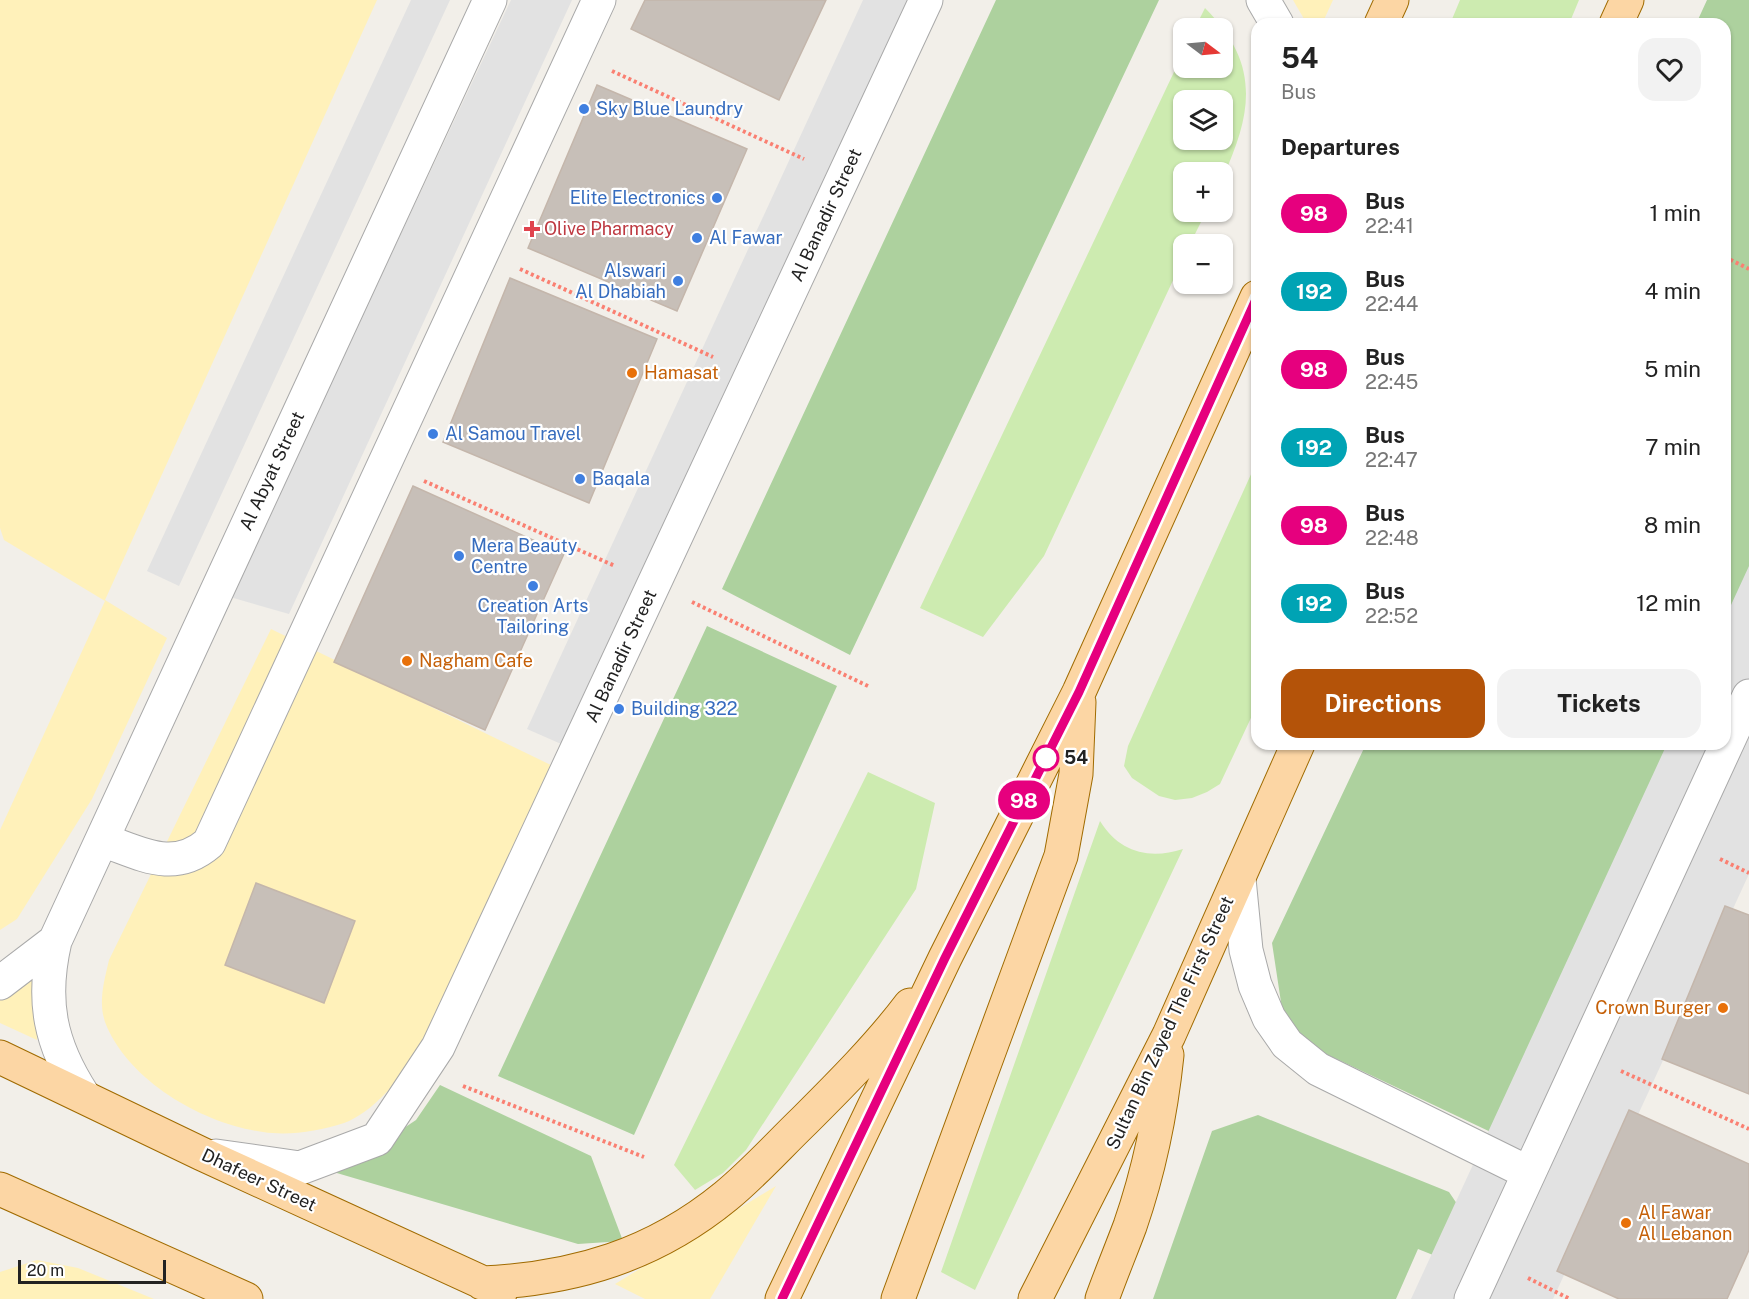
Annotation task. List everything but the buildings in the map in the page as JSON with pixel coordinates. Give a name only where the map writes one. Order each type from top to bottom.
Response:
[{"type":"main road","points":[[1384,18],[1392,0]]},
{"type":"main road","points":[[1619,18],[1627,0]]},
{"type":"main road","points":[[782,1299],[945,958],[1079,692],[1251,310]]},
{"type":"main road","points":[[898,1299],[1061,856],[1076,774],[1079,692]]},
{"type":"main road","name":"Sultan Bin Zayed The First Street","points":[[1035,1299],[1169,1035],[1295,750]]},
{"type":"main road","points":[[482,1283],[529,1281],[604,1264],[634,1253],[696,1219],[727,1195],[820,1105],[907,1009],[945,958]]},
{"type":"main road","points":[[1102,1299],[1130,1225],[1150,1158],[1163,1097],[1169,1035]]},
{"type":"main road","name":"Dhafeer Street","points":[[0,1057],[202,1154],[519,1299]]},
{"type":"main road","points":[[0,1189],[246,1299]]},
{"type":"street","name":"Al Abyat Street","points":[[83,1095],[57,1048],[50,1021],[49,968],[55,941],[489,0]]},
{"type":"street","points":[[102,840],[166,861],[181,860],[195,855],[209,843],[599,0]]},
{"type":"street","name":"Al Banadir Street","points":[[202,1154],[300,1168],[377,1139],[438,1047],[926,0]]},
{"type":"street","points":[[1263,0],[1274,18]]},
{"type":"street","points":[[1731,735],[1749,696]]},
{"type":"street","points":[[1472,1299],[1724,750]]},
{"type":"street","points":[[1239,879],[1246,950],[1255,985],[1269,1018],[1287,1044],[1318,1069],[1529,1173]]},
{"type":"street","name":"Al Abyat Street","points":[[0,983],[55,941]]},
{"type":"path","points":[[574,54],[843,177]]},
{"type":"path","points":[[483,252],[752,375]]},
{"type":"path","points":[[1731,260],[1749,269]]},
{"type":"path","points":[[385,464],[654,584],[870,687]]},
{"type":"path","points":[[1584,1054],[1749,1129]]},
{"type":"path","points":[[423,1070],[644,1157]]},
{"type":"green space","points":[[996,0],[1159,0],[850,655],[722,589]]},
{"type":"green space","points":[[1460,0],[1579,0],[1572,18],[1452,18]]},
{"type":"green space","points":[[1707,0],[1749,0],[1749,646],[1731,684],[1731,18],[1699,18]]},
{"type":"green space","points":[[1205,8],[1214,18],[1200,18]]},
{"type":"green space","points":[[1233,45],[1243,68],[1246,88],[1241,130],[1233,153],[1229,162],[1173,162],[1173,222],[1201,222],[1195,234],[1173,234],[1173,280],[1044,556],[983,637],[920,608],[1173,74],[1173,78],[1233,78]]},
{"type":"green space","points":[[1251,474],[1251,718],[1220,784],[1192,798],[1175,800],[1159,796],[1132,778],[1124,766],[1128,746]]},
{"type":"green space","points":[[707,626],[837,686],[634,1135],[498,1076]]},
{"type":"green space","points":[[1363,750],[1700,750],[1516,1144],[1286,1035],[1272,943]]},
{"type":"green space","points":[[868,772],[935,803],[916,889],[746,1150],[723,1173],[695,1190],[674,1165]]},
{"type":"green space","points":[[1100,821],[1116,840],[1136,851],[1158,854],[1183,849],[975,1290],[941,1272]]},
{"type":"green space","points":[[440,1085],[591,1156],[623,1241],[578,1244],[330,1171],[374,1148],[416,1120]]},
{"type":"green space","points":[[1258,1115],[1449,1192],[1474,1229],[1458,1265],[1418,1249],[1396,1299],[1153,1299],[1212,1131]]},
{"type":"sand","points":[[0,0],[377,0],[105,600],[167,638],[92,799],[17,919],[0,930],[0,830],[105,601],[4,540],[0,528]]},
{"type":"sand","points":[[1293,0],[1333,0],[1325,18],[1304,18]]},
{"type":"sand","points":[[271,629],[557,768],[415,1060],[383,1096],[354,1118],[324,1128],[283,1133],[263,1132],[217,1120],[172,1098],[134,1066],[118,1047],[107,1027],[102,1010],[109,960]]},
{"type":"sand","points":[[36,974],[37,1040],[0,1023],[0,998]]},
{"type":"sand","points":[[776,1186],[710,1299],[645,1299],[615,1284]]},
{"type":"sand","points":[[37,1260],[78,1268],[154,1299],[0,1299],[0,1272]]},
{"type":"shaded area","points":[[411,0],[450,0],[179,586],[147,571]]},
{"type":"shaded area","points":[[511,0],[572,0],[289,614],[230,597]]},
{"type":"shaded area","points":[[863,0],[929,0],[584,754],[527,729]]},
{"type":"shaded area","points":[[1749,566],[1749,874],[1553,1299],[1411,1299],[1664,750],[1731,750],[1731,605]]},
{"type":"bus line","name":"98","points":[[782,1299],[945,958],[1079,692],[1251,310]]},
{"type":"place","name":"Sky Blue Laundry","points":[[584,109]]},
{"type":"place","name":"Elite Electronics","points":[[717,198]]},
{"type":"place","name":"Olive Pharmacy","points":[[532,229]]},
{"type":"place","name":"Al Fawar","points":[[697,238]]},
{"type":"place","name":"Alswari Al Dhabiah","points":[[678,281]]},
{"type":"place","name":"Hamasat","points":[[632,373]]},
{"type":"place","name":"Al Samou Travel","points":[[433,434]]},
{"type":"place","name":"Baqala","points":[[580,479]]},
{"type":"place","name":"Mera Beauty Centre","points":[[459,556]]},
{"type":"place","name":"Creation Arts Tailoring","points":[[533,586]]},
{"type":"place","name":"Nagham Cafe","points":[[407,661]]},
{"type":"place","name":"Building 322","points":[[619,709]]},
{"type":"place","name":"54","points":[[1046,758]]},
{"type":"place","name":"Crown Burger","points":[[1723,1008]]},
{"type":"place","name":"Al Fawar Al Lebanon","points":[[1626,1223]]}]
